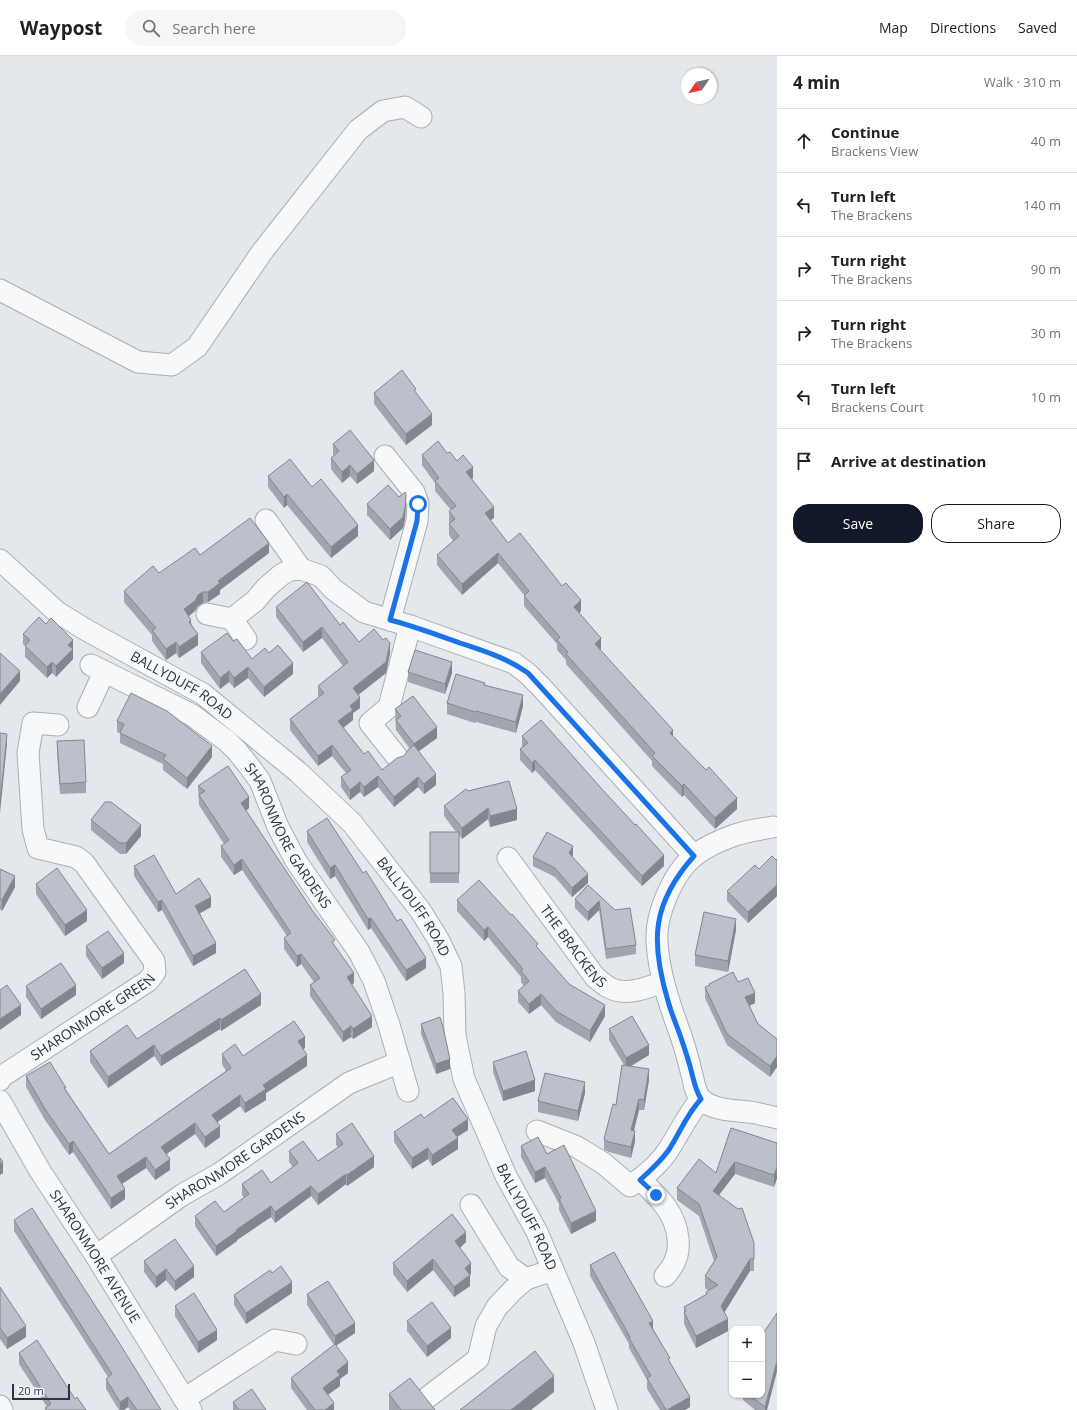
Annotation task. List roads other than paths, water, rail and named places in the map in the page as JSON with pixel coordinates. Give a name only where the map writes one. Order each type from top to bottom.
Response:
[{"type":"street","points":[[0,290],[138,362],[172,365],[197,347],[262,252],[358,130],[383,111],[405,107],[421,117]]},
{"type":"street","points":[[385,456],[414,492],[418,504],[417,521],[390,620]]},
{"type":"street","points":[[266,520],[301,569]]},
{"type":"street","name":"BALLYDUFF ROAD","points":[[0,560],[57,612],[88,631],[204,694],[286,763],[352,823],[420,910],[438,939],[450,966],[454,993],[456,1036],[464,1079],[506,1176],[537,1232],[584,1343],[607,1410]]},
{"type":"street","points":[[232,619],[254,601],[281,575],[290,570],[301,569],[321,576],[333,589],[364,612],[410,626],[514,663],[528,673],[694,856]]},
{"type":"street","points":[[207,614],[232,619],[246,639]]},
{"type":"street","points":[[397,756],[370,723],[389,707],[410,626]]},
{"type":"street","name":"SHARONMORE GARDENS","points":[[88,707],[98,669],[192,715],[227,741],[237,751],[260,781],[278,827],[296,861],[359,952],[374,981],[389,1025],[408,1091]]},
{"type":"street","name":"SHARONMORE GREEN","points":[[0,1080],[1,1077],[148,981],[155,972],[154,961],[84,863],[76,856],[38,848],[33,829],[28,753],[33,723],[58,725]]},
{"type":"street","points":[[773,827],[736,834],[713,844],[694,856],[682,870],[669,890],[659,917],[656,941],[668,1002],[691,1070],[695,1089],[701,1099],[709,1104],[721,1108],[756,1113],[777,1118]]},
{"type":"street","name":"THE BRACKENS","points":[[508,858],[595,977],[609,988],[624,992],[640,990],[663,982]]},
{"type":"street","name":"SHARONMORE GARDENS","points":[[96,1256],[182,1195],[219,1174],[349,1083],[400,1062]]},
{"type":"street","points":[[537,1131],[577,1147],[603,1163],[630,1186],[640,1180],[655,1167],[668,1150],[691,1110],[701,1099]]},
{"type":"street","name":"SHARONMORE AVENUE","points":[[0,1102],[40,1171],[96,1256],[188,1404]]},
{"type":"street","points":[[640,1180],[656,1195],[670,1213],[677,1228],[679,1249],[675,1263],[665,1276]]},
{"type":"street","points":[[470,1205],[509,1267],[526,1279]]},
{"type":"street","points":[[428,1397],[478,1359],[486,1326],[497,1307],[513,1290],[526,1279],[553,1270]]},
{"type":"street","points":[[188,1404],[275,1340],[296,1344]]},
{"type":"street","points":[[0,1406],[2,1410]]}]
